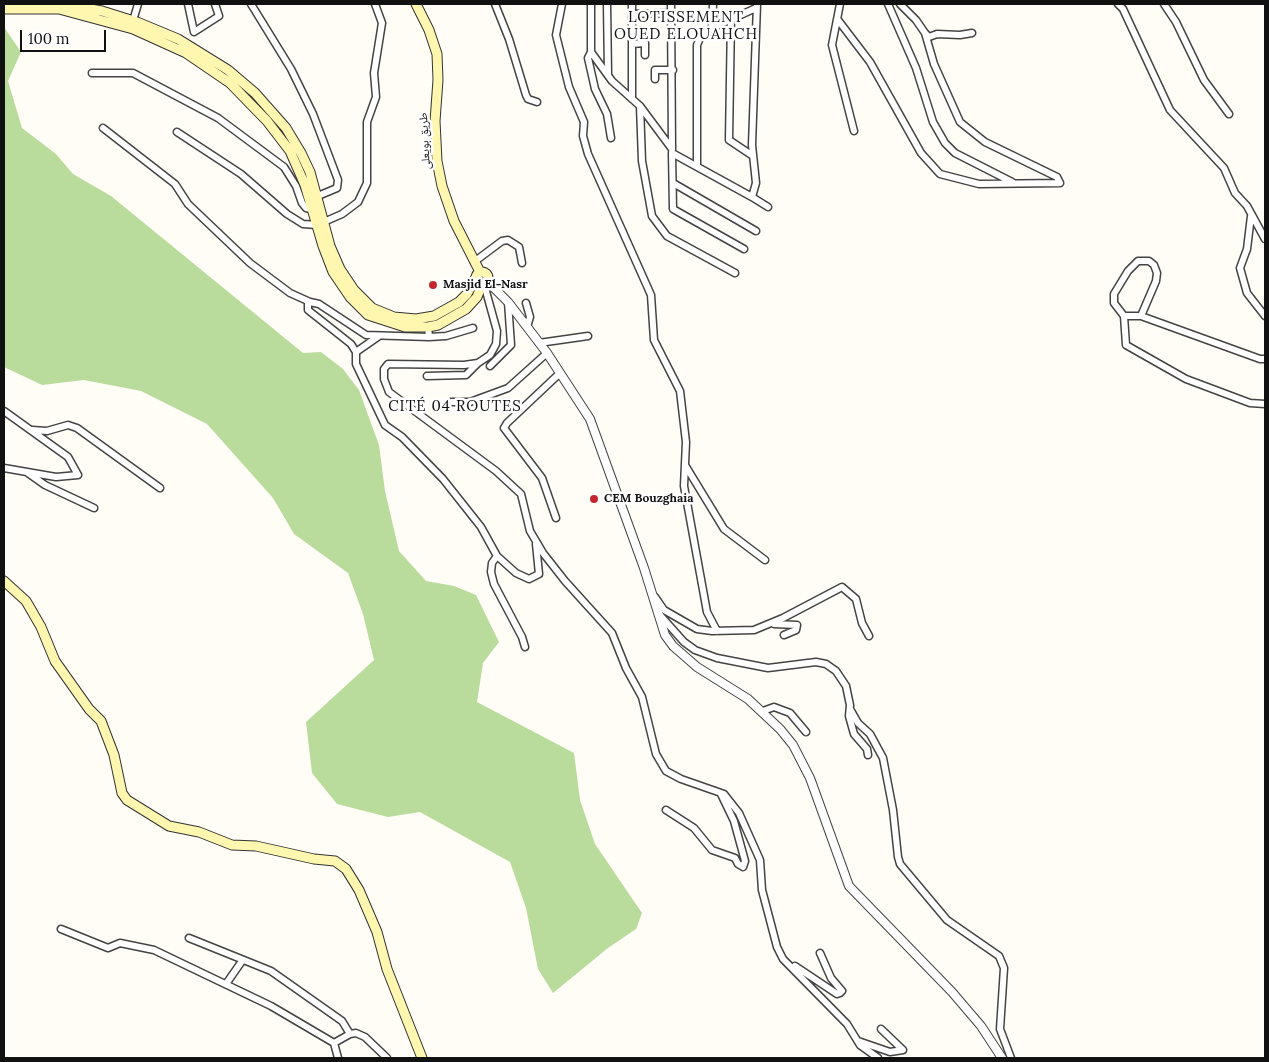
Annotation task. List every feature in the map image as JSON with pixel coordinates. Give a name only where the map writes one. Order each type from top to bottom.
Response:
[{"type":"main road","points":[[62,4],[102,11],[132,25],[186,53],[218,74],[240,92],[267,121],[290,151],[313,198],[333,272],[350,297],[376,319],[390,324],[428,327],[450,320],[466,309],[477,297],[482,280]]},
{"type":"main road","name":"طريق بويعلى","points":[[416,4],[429,30],[437,54],[438,80],[435,121],[437,162],[442,186],[454,221],[482,280]]},
{"type":"main road","points":[[4,9],[58,9],[132,25]]},
{"type":"main road","points":[[320,224],[346,281],[366,304],[394,317],[416,319],[434,316],[459,302],[482,280]]},
{"type":"main road","points":[[4,581],[26,601],[41,627],[55,661],[88,709],[100,721],[114,756],[122,793],[127,800],[169,826],[199,832],[232,845],[256,846],[335,861],[346,869],[359,890],[377,932],[394,988],[422,1058]]},
{"type":"street","points":[[132,25],[138,4]]},
{"type":"street","points":[[188,4],[194,32],[219,16],[214,4]]},
{"type":"street","points":[[251,4],[295,78],[313,114],[338,180],[337,188],[313,198]]},
{"type":"street","points":[[495,4],[509,39],[526,95],[528,99],[537,102]]},
{"type":"street","points":[[562,4],[556,35],[570,87],[584,122],[583,136],[588,154],[651,295],[654,340],[680,391],[686,442],[684,486],[707,612],[717,631]]},
{"type":"street","points":[[591,4],[591,52],[588,58],[594,83],[607,114],[611,138]]},
{"type":"street","points":[[607,4],[608,76]]},
{"type":"street","points":[[632,4],[632,99]]},
{"type":"street","points":[[671,4],[673,209],[744,249]]},
{"type":"street","points":[[712,28],[713,4]]},
{"type":"street","points":[[840,4],[832,46],[854,131]]},
{"type":"street","points":[[888,4],[916,68],[933,122],[945,144],[955,153],[1013,182]]},
{"type":"street","points":[[838,20],[870,62],[920,153],[940,174],[979,184],[1013,182],[1060,183],[1057,177],[985,142],[960,122],[938,73],[925,34],[916,20],[900,4]]},
{"type":"street","points":[[1118,4],[1123,9],[1170,110],[1224,168],[1235,194],[1252,214],[1265,239]]},
{"type":"street","points":[[1164,4],[1176,22],[1204,80],[1229,114]]},
{"type":"street","points":[[177,132],[241,174],[287,214],[303,224],[320,224],[342,214],[358,202],[367,183],[366,122],[376,97],[374,73],[382,23],[373,5]]},
{"type":"street","points":[[697,166],[697,45],[701,36],[712,28],[756,6],[753,156],[756,183],[752,197]]},
{"type":"street","points":[[632,14],[671,13]]},
{"type":"street","points":[[731,18],[729,140],[753,156]]},
{"type":"street","points":[[925,34],[930,37],[937,34],[960,36],[972,33]]},
{"type":"street","points":[[632,44],[645,43],[646,55]]},
{"type":"street","points":[[591,52],[608,76],[640,106],[672,151],[768,207]]},
{"type":"street","points":[[655,79],[655,70],[673,70]]},
{"type":"street","points":[[92,73],[106,75],[133,72],[218,118],[284,168],[296,186],[302,203],[317,210]]},
{"type":"street","points":[[640,106],[642,162],[648,205],[655,222],[667,236],[735,273]]},
{"type":"street","points":[[102,128],[175,184],[188,204],[250,263],[290,293],[330,310],[366,335],[446,336],[474,328]]},
{"type":"street","points":[[673,183],[756,230]]},
{"type":"street","points":[[1252,214],[1247,249],[1240,268],[1247,293],[1265,316]]},
{"type":"street","points":[[474,262],[502,241],[508,240],[519,247],[522,263]]},
{"type":"street","points":[[1140,316],[1156,281],[1157,273],[1154,265],[1149,261],[1138,261],[1116,288],[1114,303],[1124,316],[1126,345],[1186,379],[1250,403],[1265,404]]},
{"type":"street","points":[[482,280],[508,302],[539,342],[590,420],[665,635],[673,646],[697,667],[763,711],[792,745],[810,778],[849,886],[952,992],[981,1026],[1002,1058]]},
{"type":"street","points":[[427,376],[466,375],[494,350],[498,337],[482,280]]},
{"type":"street","points":[[310,302],[308,310],[351,344],[356,352],[356,364],[384,425],[402,437],[443,479],[481,527],[497,556],[516,573],[529,579],[539,574],[536,542]]},
{"type":"street","points":[[490,366],[511,346],[508,302]]},
{"type":"street","points":[[526,303],[530,317],[527,327]]},
{"type":"street","points":[[1124,316],[1140,316],[1260,359],[1265,359]]},
{"type":"street","points":[[511,325],[520,318]]},
{"type":"street","points":[[428,327],[429,337]]},
{"type":"street","points":[[356,352],[380,335]]},
{"type":"street","points":[[539,342],[588,336]]},
{"type":"street","points":[[451,402],[470,402],[508,388],[547,354]]},
{"type":"street","points":[[478,363],[425,366],[399,362],[388,364],[384,369],[384,378],[388,392],[515,487],[521,494],[530,531],[536,542],[565,581],[612,633],[626,668],[642,697],[656,754],[666,771],[721,793],[733,803],[739,813],[760,860],[762,890],[777,946],[783,959],[847,1024],[857,1040],[878,1058]]},
{"type":"street","points":[[556,518],[542,478],[504,428],[506,423],[560,373]]},
{"type":"street","points":[[4,411],[68,457],[78,475],[56,477],[4,468]]},
{"type":"street","points":[[30,430],[47,431],[68,425],[77,428],[160,488]]},
{"type":"street","points":[[685,465],[724,529],[765,560]]},
{"type":"street","points":[[25,471],[45,485],[94,508]]},
{"type":"street","points":[[497,556],[492,563],[491,572],[494,584],[522,637],[525,647]]},
{"type":"street","points":[[650,590],[664,610],[697,629],[717,631],[754,630],[842,587],[856,599],[862,623],[869,636]]},
{"type":"street","points":[[657,611],[684,642],[695,650],[717,658],[768,668],[816,662],[826,664],[836,671],[846,686],[850,709],[849,716],[854,734],[867,749],[868,754]]},
{"type":"street","points":[[768,624],[797,625],[796,630],[784,635]]},
{"type":"street","points":[[763,711],[774,707],[790,713],[806,732]]},
{"type":"street","points":[[850,709],[858,723],[870,734],[883,758],[893,810],[900,864],[947,920],[999,956],[1004,968],[999,1016],[1000,1029],[1011,1058]]},
{"type":"street","points":[[666,810],[694,828],[712,850],[735,858],[738,864],[743,866],[746,861],[734,821],[721,793]]},
{"type":"street","points":[[61,929],[108,948],[120,943],[154,950],[271,1006],[334,1043],[338,1058]]},
{"type":"street","points":[[189,938],[242,961],[271,971],[342,1021],[350,1034]]},
{"type":"street","points":[[783,959],[837,994],[840,993],[842,991],[831,978],[820,953]]},
{"type":"street","points":[[226,984],[242,961]]},
{"type":"street","points":[[857,1040],[890,1052],[903,1050],[881,1029]]},
{"type":"street","points":[[334,1043],[350,1034],[356,1033],[365,1037],[387,1058]]},
{"type":"green space","points":[[4,27],[21,52],[8,81],[22,128],[56,154],[73,174],[111,196],[303,353],[321,352],[343,369],[359,390],[379,445],[385,491],[399,551],[426,581],[454,586],[476,595],[499,642],[483,663],[477,702],[574,753],[580,800],[595,844],[642,913],[636,929],[608,948],[553,993],[538,969],[526,908],[510,862],[420,812],[388,817],[337,804],[312,773],[306,722],[374,660],[363,614],[348,573],[294,534],[273,498],[207,424],[141,391],[84,380],[42,385],[4,367]]},
{"type":"place","name":"Masjid El-Nasr","points":[[433,285]]},
{"type":"place","name":"CEM Bouzghaia","points":[[594,499]]},
{"type":"district","name":"LOTISSEMENT OUED ELOUAHCH","points":[[686,26]]},
{"type":"district","name":"CITÉ 04 ROUTES","points":[[455,407]]}]
